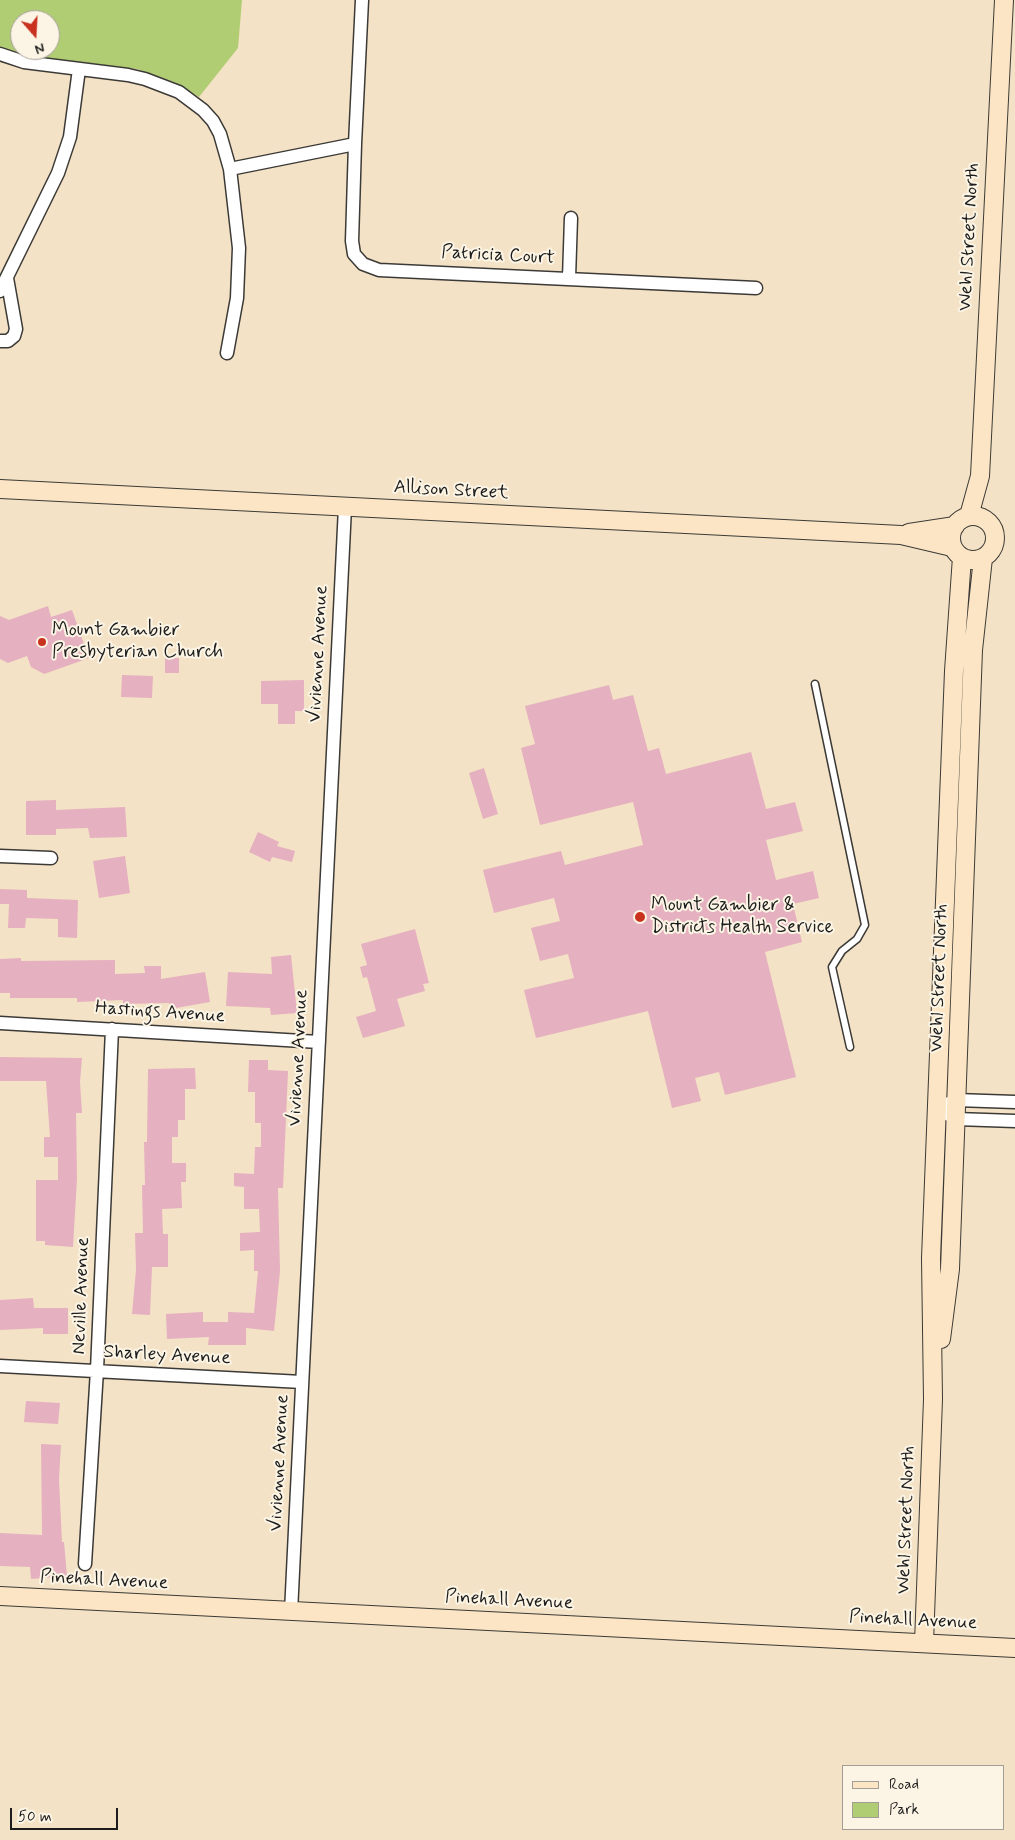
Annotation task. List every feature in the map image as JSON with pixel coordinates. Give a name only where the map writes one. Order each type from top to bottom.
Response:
[{"type":"street","name":"Patricia Court","points":[[362,0],[352,241],[354,254],[363,264],[379,270],[756,288]]},
{"type":"street","name":"Wehl Street North","points":[[989,522],[980,476],[1004,0]]},
{"type":"street","points":[[0,54],[24,62],[128,75],[145,79],[178,92],[192,100],[213,121],[220,134],[230,169],[239,248],[237,298],[227,353]]},
{"type":"street","points":[[0,290],[58,173],[70,136],[79,69]]},
{"type":"street","points":[[230,169],[355,144]]},
{"type":"street","points":[[569,278],[571,218]]},
{"type":"street","points":[[0,341],[8,341],[14,336],[16,329],[6,278]]},
{"type":"street","name":"Wehl Street North","points":[[962,521],[980,476]]},
{"type":"street","name":"Allison Street","points":[[0,489],[901,535],[957,552]]},
{"type":"street","name":"Vivienne Avenue","points":[[291,1612],[346,507]]},
{"type":"street","points":[[976,516],[989,522],[995,532],[996,540],[990,554],[973,561],[957,552],[951,539],[962,521],[976,516]]},
{"type":"street","name":"Allison Street","points":[[901,535],[962,521]]},
{"type":"street","name":"Wehl Street North","points":[[924,1643],[933,1399],[931,1258],[957,552]]},
{"type":"street","name":"Wehl Street North","points":[[933,1399],[950,1269],[973,650],[983,558]]},
{"type":"street","points":[[0,856],[52,858]]},
{"type":"street","name":"Hastings Avenue","points":[[0,1023],[318,1042]]},
{"type":"street","name":"Neville Avenue","points":[[85,1564],[98,1370],[112,1029]]},
{"type":"street","points":[[937,1108],[956,1100],[1015,1102]]},
{"type":"street","points":[[937,1108],[956,1118],[1015,1121]]},
{"type":"street","name":"Sharley Avenue","points":[[0,1366],[302,1382]]},
{"type":"street","name":"Pinehall Avenue","points":[[0,1596],[1015,1648]]},
{"type":"lane","points":[[815,684],[865,925],[857,939],[842,951],[832,967],[850,1047]]},
{"type":"green space","points":[[0,0],[242,0],[238,48],[199,97],[176,83],[137,69],[60,59],[60,10],[10,10],[10,52],[0,48]]},
{"type":"building","points":[[48,606],[51,617],[72,610],[89,658],[44,674],[31,667],[27,656],[8,663],[0,659],[0,616],[9,620]]},
{"type":"building","points":[[165,658],[179,658],[179,673],[165,673]]},
{"type":"building","points":[[122,675],[153,676],[152,698],[121,697]]},
{"type":"building","points":[[304,680],[304,711],[295,711],[295,724],[278,724],[278,704],[261,704],[261,681]]},
{"type":"building","points":[[609,685],[613,700],[633,695],[648,751],[659,748],[666,774],[751,752],[766,809],[795,802],[803,831],[766,840],[776,880],[813,871],[819,898],[793,904],[802,942],[765,952],[796,1077],[725,1095],[719,1072],[695,1078],[701,1101],[672,1108],[648,1011],[536,1038],[524,990],[574,978],[568,954],[540,961],[531,928],[560,921],[554,898],[494,913],[483,870],[561,851],[565,865],[643,845],[633,802],[540,825],[521,748],[535,744],[525,706]]},
{"type":"building","points":[[484,768],[498,814],[483,819],[469,773]]},
{"type":"building","points":[[56,800],[56,810],[125,807],[127,837],[90,838],[88,828],[56,829],[56,835],[26,835],[26,801]]},
{"type":"building","points":[[258,832],[279,842],[277,846],[295,851],[292,862],[272,857],[270,862],[249,852]]},
{"type":"building","points":[[125,856],[130,893],[99,898],[93,861]]},
{"type":"building","points":[[0,889],[27,890],[27,898],[78,900],[77,938],[58,937],[58,919],[26,918],[25,928],[8,928],[9,904],[0,904]]},
{"type":"building","points":[[415,929],[429,983],[423,984],[425,991],[397,999],[405,1026],[363,1038],[356,1017],[376,1011],[367,977],[363,978],[360,967],[367,965],[361,944]]},
{"type":"building","points":[[291,955],[297,1013],[271,1015],[270,1008],[226,1006],[228,972],[272,974],[271,957]]},
{"type":"building","points":[[21,958],[21,961],[115,960],[115,974],[145,973],[144,966],[161,966],[161,979],[205,972],[210,1002],[170,1009],[169,1003],[123,1004],[123,1000],[77,1002],[77,998],[10,998],[10,993],[0,993],[0,959]]},
{"type":"building","points":[[0,1057],[82,1058],[80,1082],[82,1113],[76,1113],[77,1179],[73,1247],[45,1245],[45,1241],[36,1241],[36,1180],[58,1180],[58,1157],[44,1157],[44,1137],[50,1137],[46,1081],[0,1081]]},
{"type":"building","points":[[249,1060],[268,1060],[268,1070],[288,1071],[283,1188],[278,1188],[280,1271],[274,1331],[246,1328],[246,1345],[208,1345],[209,1337],[167,1339],[166,1314],[203,1312],[203,1322],[228,1322],[228,1312],[254,1313],[258,1271],[254,1271],[254,1250],[240,1251],[240,1233],[260,1232],[259,1209],[244,1209],[244,1187],[234,1186],[234,1173],[254,1174],[255,1147],[261,1147],[261,1123],[255,1123],[255,1092],[248,1092]]},
{"type":"building","points":[[195,1068],[196,1089],[185,1089],[185,1120],[178,1120],[178,1137],[172,1137],[172,1163],[186,1163],[186,1182],[181,1182],[182,1208],[162,1209],[163,1234],[168,1234],[168,1267],[152,1267],[150,1315],[132,1314],[136,1270],[135,1233],[143,1233],[142,1185],[145,1185],[144,1142],[147,1142],[148,1069]]},
{"type":"building","points":[[33,1298],[34,1308],[68,1308],[68,1334],[43,1334],[43,1328],[0,1330],[0,1300]]},
{"type":"building","points":[[26,1401],[60,1403],[58,1424],[24,1422]]},
{"type":"building","points":[[41,1444],[61,1445],[59,1479],[62,1542],[64,1542],[67,1576],[31,1579],[30,1567],[0,1566],[0,1533],[42,1535]]},
{"type":"place","name":"Mount Gambier Presbyterian Church","points":[[42,642]]},
{"type":"place","name":"Mount Gambier & Districts Health Service","points":[[640,917]]}]
